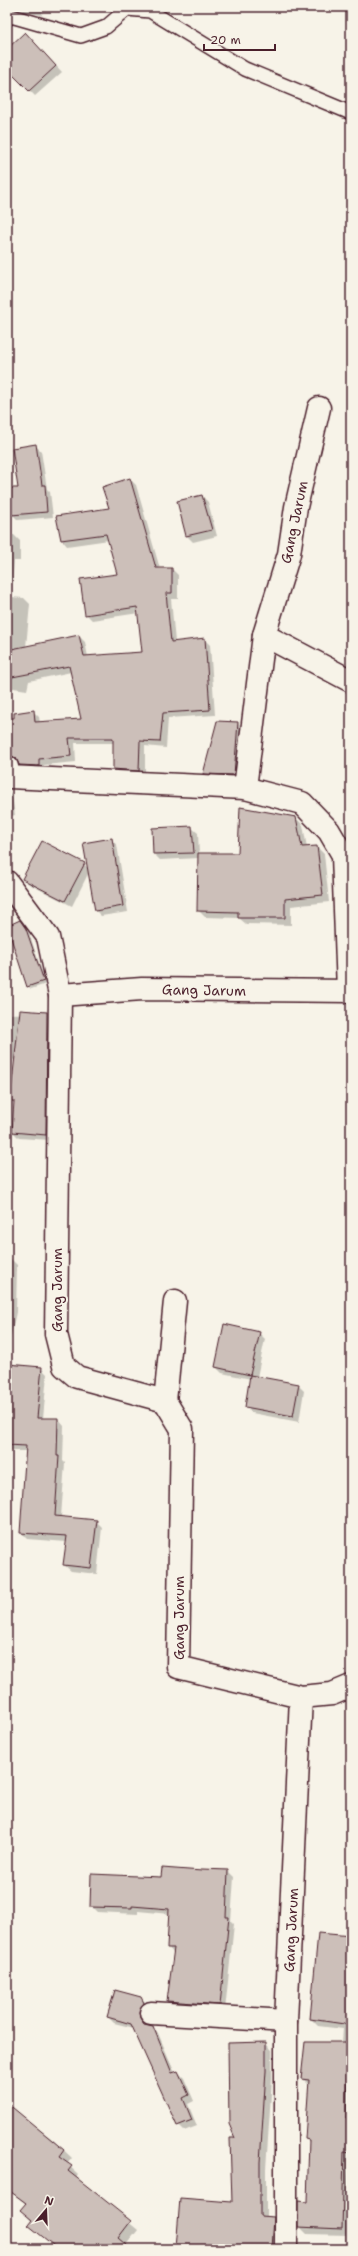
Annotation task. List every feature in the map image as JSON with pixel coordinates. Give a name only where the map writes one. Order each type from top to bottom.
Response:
[{"type":"street","name":"Gang Jarum","points":[[245,788],[264,635],[289,554],[296,507],[319,408]]},
{"type":"street","points":[[264,635],[293,652],[351,681]]},
{"type":"street","name":"Gang Jarum","points":[[7,767],[9,777],[245,788],[302,803],[329,831],[343,855],[349,991],[142,990],[60,995]]},
{"type":"street","name":"Gang Jarum","points":[[7,882],[48,937],[60,995],[56,1334],[64,1366],[76,1377],[165,1401],[182,1429],[178,1667],[301,1697],[286,2021],[286,2249]]},
{"type":"street","points":[[165,1401],[175,1301]]},
{"type":"street","points":[[301,1697],[332,1694],[351,1686]]},
{"type":"street","points":[[151,2013],[286,2021]]},
{"type":"lane","points":[[7,19],[11,16],[81,36],[106,27],[127,9],[150,11],[245,70],[351,113]]},
{"type":"shaded area","points":[[350,2160],[351,2249],[346,2249],[346,2223]]},
{"type":"building","points":[[25,32],[56,66],[29,91],[7,69],[7,49]]},
{"type":"building","points":[[36,444],[42,485],[45,485],[47,512],[11,515],[8,488],[18,488],[12,448]]},
{"type":"building","points":[[130,478],[156,568],[172,568],[172,593],[166,593],[171,642],[205,638],[210,710],[163,713],[160,742],[140,741],[139,771],[113,769],[113,738],[69,738],[71,756],[39,759],[39,766],[19,765],[16,758],[7,755],[7,718],[14,718],[14,713],[34,710],[35,722],[81,719],[69,666],[7,678],[7,650],[79,635],[84,656],[142,652],[137,607],[85,615],[80,579],[117,574],[106,534],[61,540],[56,516],[109,508],[102,487]]},
{"type":"building","points":[[202,495],[212,530],[186,536],[177,501]]},
{"type":"building","points":[[217,721],[238,722],[234,775],[203,774]]},
{"type":"building","points":[[240,807],[296,817],[302,847],[317,846],[323,895],[285,899],[285,918],[238,918],[238,912],[197,911],[198,853],[238,853]]},
{"type":"building","points":[[192,826],[194,853],[153,854],[152,828]]},
{"type":"building","points":[[112,838],[123,906],[95,911],[83,843]]},
{"type":"building","points":[[42,841],[85,863],[65,901],[22,879]]},
{"type":"building","points":[[20,920],[26,929],[44,981],[27,987],[7,926]]},
{"type":"building","points":[[20,1010],[47,1012],[46,1135],[12,1132],[14,1101],[10,1101]]},
{"type":"building","points":[[224,1324],[260,1332],[250,1375],[215,1367]]},
{"type":"building","points":[[7,1364],[42,1367],[37,1418],[58,1418],[57,1456],[59,1456],[55,1516],[97,1520],[91,1568],[63,1565],[67,1536],[20,1533],[26,1446],[7,1445]]},
{"type":"building","points":[[250,1375],[299,1384],[293,1416],[245,1407]]},
{"type":"building","points":[[162,1868],[202,1871],[202,1869],[228,1870],[226,1917],[229,1917],[220,2005],[167,2001],[174,1948],[167,1948],[169,1909],[132,1906],[132,1908],[90,1907],[91,1874],[161,1877]]},
{"type":"building","points":[[318,1933],[351,1936],[351,2025],[310,2019]]},
{"type":"building","points":[[115,1990],[141,1997],[144,2003],[139,2012],[140,2018],[144,2024],[153,2026],[172,2073],[178,2071],[189,2095],[183,2098],[192,2120],[177,2126],[131,2024],[107,2017]]},
{"type":"building","points":[[266,2042],[266,2071],[260,2162],[260,2216],[274,2217],[272,2249],[176,2249],[180,2198],[232,2202],[230,2138],[235,2138],[229,2124],[228,2043]]},
{"type":"building","points":[[305,2042],[351,2042],[351,2069],[347,2068],[346,2118],[351,2119],[351,2153],[344,2152],[342,2229],[298,2227],[298,2201],[307,2202],[309,2140],[305,2139],[309,2080],[301,2079]]},
{"type":"building","points":[[7,2103],[64,2150],[59,2157],[72,2166],[68,2171],[131,2221],[118,2238],[131,2249],[58,2249],[28,2225],[32,2220],[20,2210],[26,2203],[7,2189]]}]
